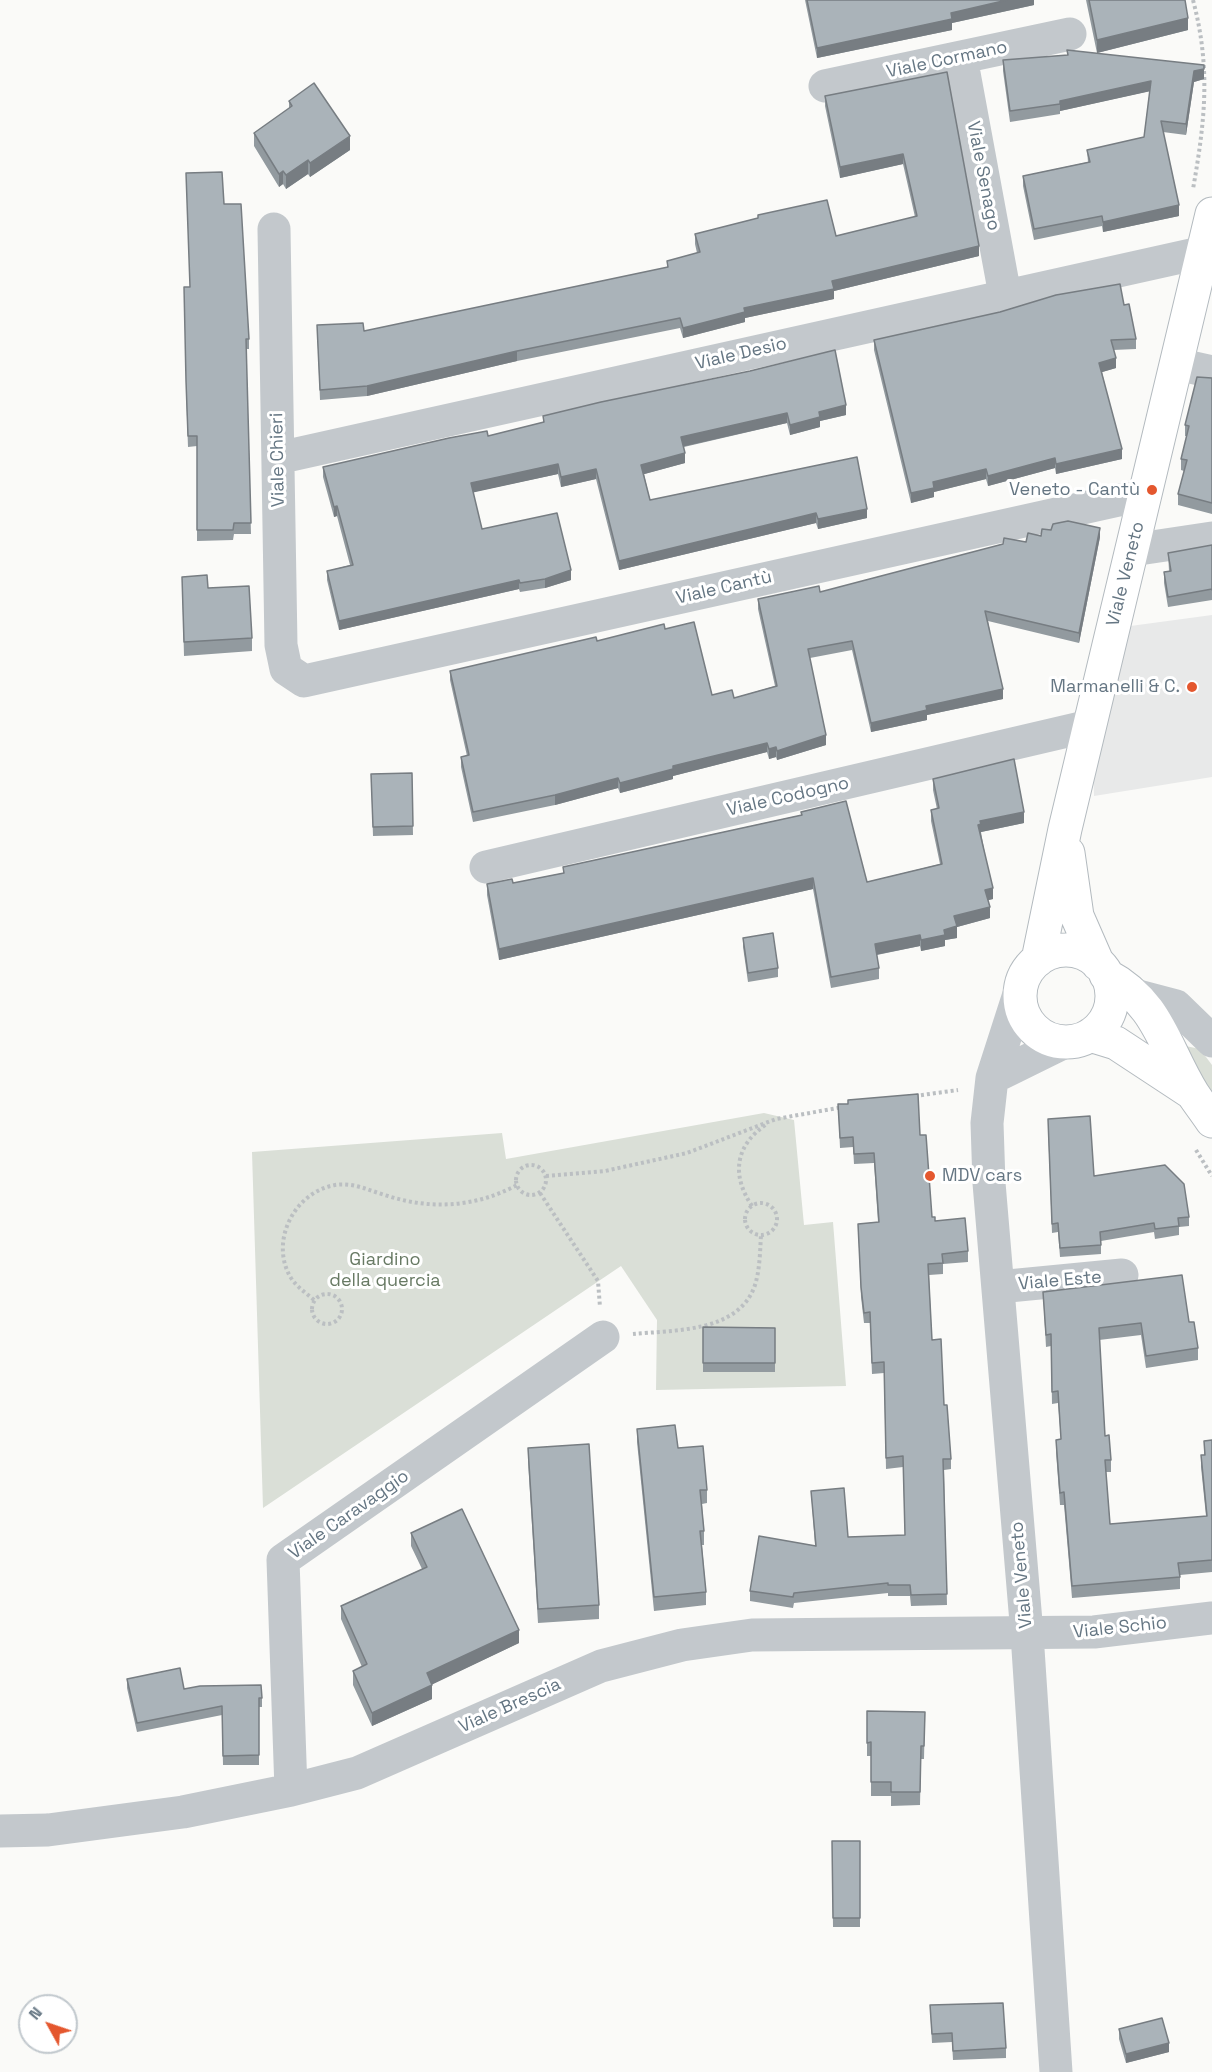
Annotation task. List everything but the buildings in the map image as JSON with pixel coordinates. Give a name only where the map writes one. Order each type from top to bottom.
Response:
[{"type":"main road","name":"Viale Veneto","points":[[1038,960],[1089,726],[1212,214]]},
{"type":"main road","name":"Viale Veneto","points":[[1065,829],[1077,916],[1102,969]]},
{"type":"main road","points":[[1163,1030],[1090,1040],[1043,1036],[1027,1021],[1021,1007],[1020,992],[1029,968],[1038,960],[1048,954],[1069,950],[1080,952],[1138,996],[1163,1030],[1192,1093],[1212,1121]]},
{"type":"main road","points":[[1090,1040],[1104,1020],[1112,1001],[1102,969]]},
{"type":"main road","points":[[1090,1040],[1192,1093]]},
{"type":"street","name":"Viale Cormano","points":[[825,86],[1070,34]]},
{"type":"street","name":"Viale Senago","points":[[961,57],[1005,295]]},
{"type":"street","name":"Viale Chieri","points":[[274,229],[281,645],[286,669],[304,681]]},
{"type":"street","name":"Viale Desio","points":[[278,458],[1204,252]]},
{"type":"street","points":[[1177,364],[1212,372]]},
{"type":"street","name":"Viale Cantù","points":[[304,681],[1119,500],[1144,498]]},
{"type":"street","points":[[1132,550],[1212,538]]},
{"type":"street","name":"Viale Codogno","points":[[486,867],[1089,726]]},
{"type":"street","name":"Viale Veneto","points":[[1020,992],[979,1083],[987,1123],[998,1287],[1027,1634],[1056,2072]]},
{"type":"street","points":[[1138,996],[1176,1006],[1206,1035]]},
{"type":"street","points":[[1163,1030],[1206,1035]]},
{"type":"street","points":[[979,1083],[1090,1040]]},
{"type":"street","name":"Viale Este","points":[[998,1287],[1122,1275]]},
{"type":"street","name":"Viale Caravaggio","points":[[291,1790],[283,1560],[603,1337]]},
{"type":"street","name":"Viale Schio","points":[[1027,1634],[1094,1632],[1212,1618]]},
{"type":"street","name":"Viale Brescia","points":[[0,1831],[48,1830],[183,1812],[291,1790],[357,1773],[601,1666],[682,1645],[752,1635],[1027,1634]]},
{"type":"path","points":[[906,1097],[979,1083]]},
{"type":"path","points":[[546,1176],[605,1171],[687,1153],[776,1119],[847,1106]]},
{"type":"path","points":[[752,1206],[741,1184],[740,1157],[744,1144],[776,1119]]},
{"type":"path","points":[[527,1166],[536,1166],[546,1176],[546,1185],[540,1192],[527,1195],[517,1185],[517,1176],[527,1166]]},
{"type":"path","points":[[314,1300],[298,1287],[290,1275],[284,1257],[283,1238],[289,1219],[300,1203],[316,1191],[334,1185],[354,1184],[404,1201],[441,1206],[498,1195],[517,1185]]},
{"type":"path","points":[[540,1192],[598,1281],[603,1337],[697,1328],[716,1323],[731,1314],[755,1288],[761,1235]]},
{"type":"path","points":[[766,1204],[776,1214],[774,1228],[761,1235],[752,1231],[746,1224],[746,1214],[752,1206],[766,1204]]},
{"type":"path","points":[[327,1294],[336,1296],[342,1309],[339,1318],[327,1324],[318,1321],[312,1309],[314,1300],[327,1294]]},
{"type":"shaded area","points":[[1212,615],[1212,777],[1094,796],[1093,762],[1123,627]]},
{"type":"green space","points":[[1176,1044],[1200,1049],[1212,1065],[1212,1097]]},
{"type":"green space","name":"Giardino della quercia","points":[[764,1113],[794,1120],[804,1225],[833,1222],[846,1386],[656,1390],[657,1320],[621,1266],[263,1508],[252,1152],[502,1133],[506,1159]]},
{"type":"place","name":"Veneto - Cantù","points":[[1152,490]]},
{"type":"place","name":"Marmanelli & C.","points":[[1192,687]]},
{"type":"place","name":"MDV cars","points":[[930,1176]]}]
